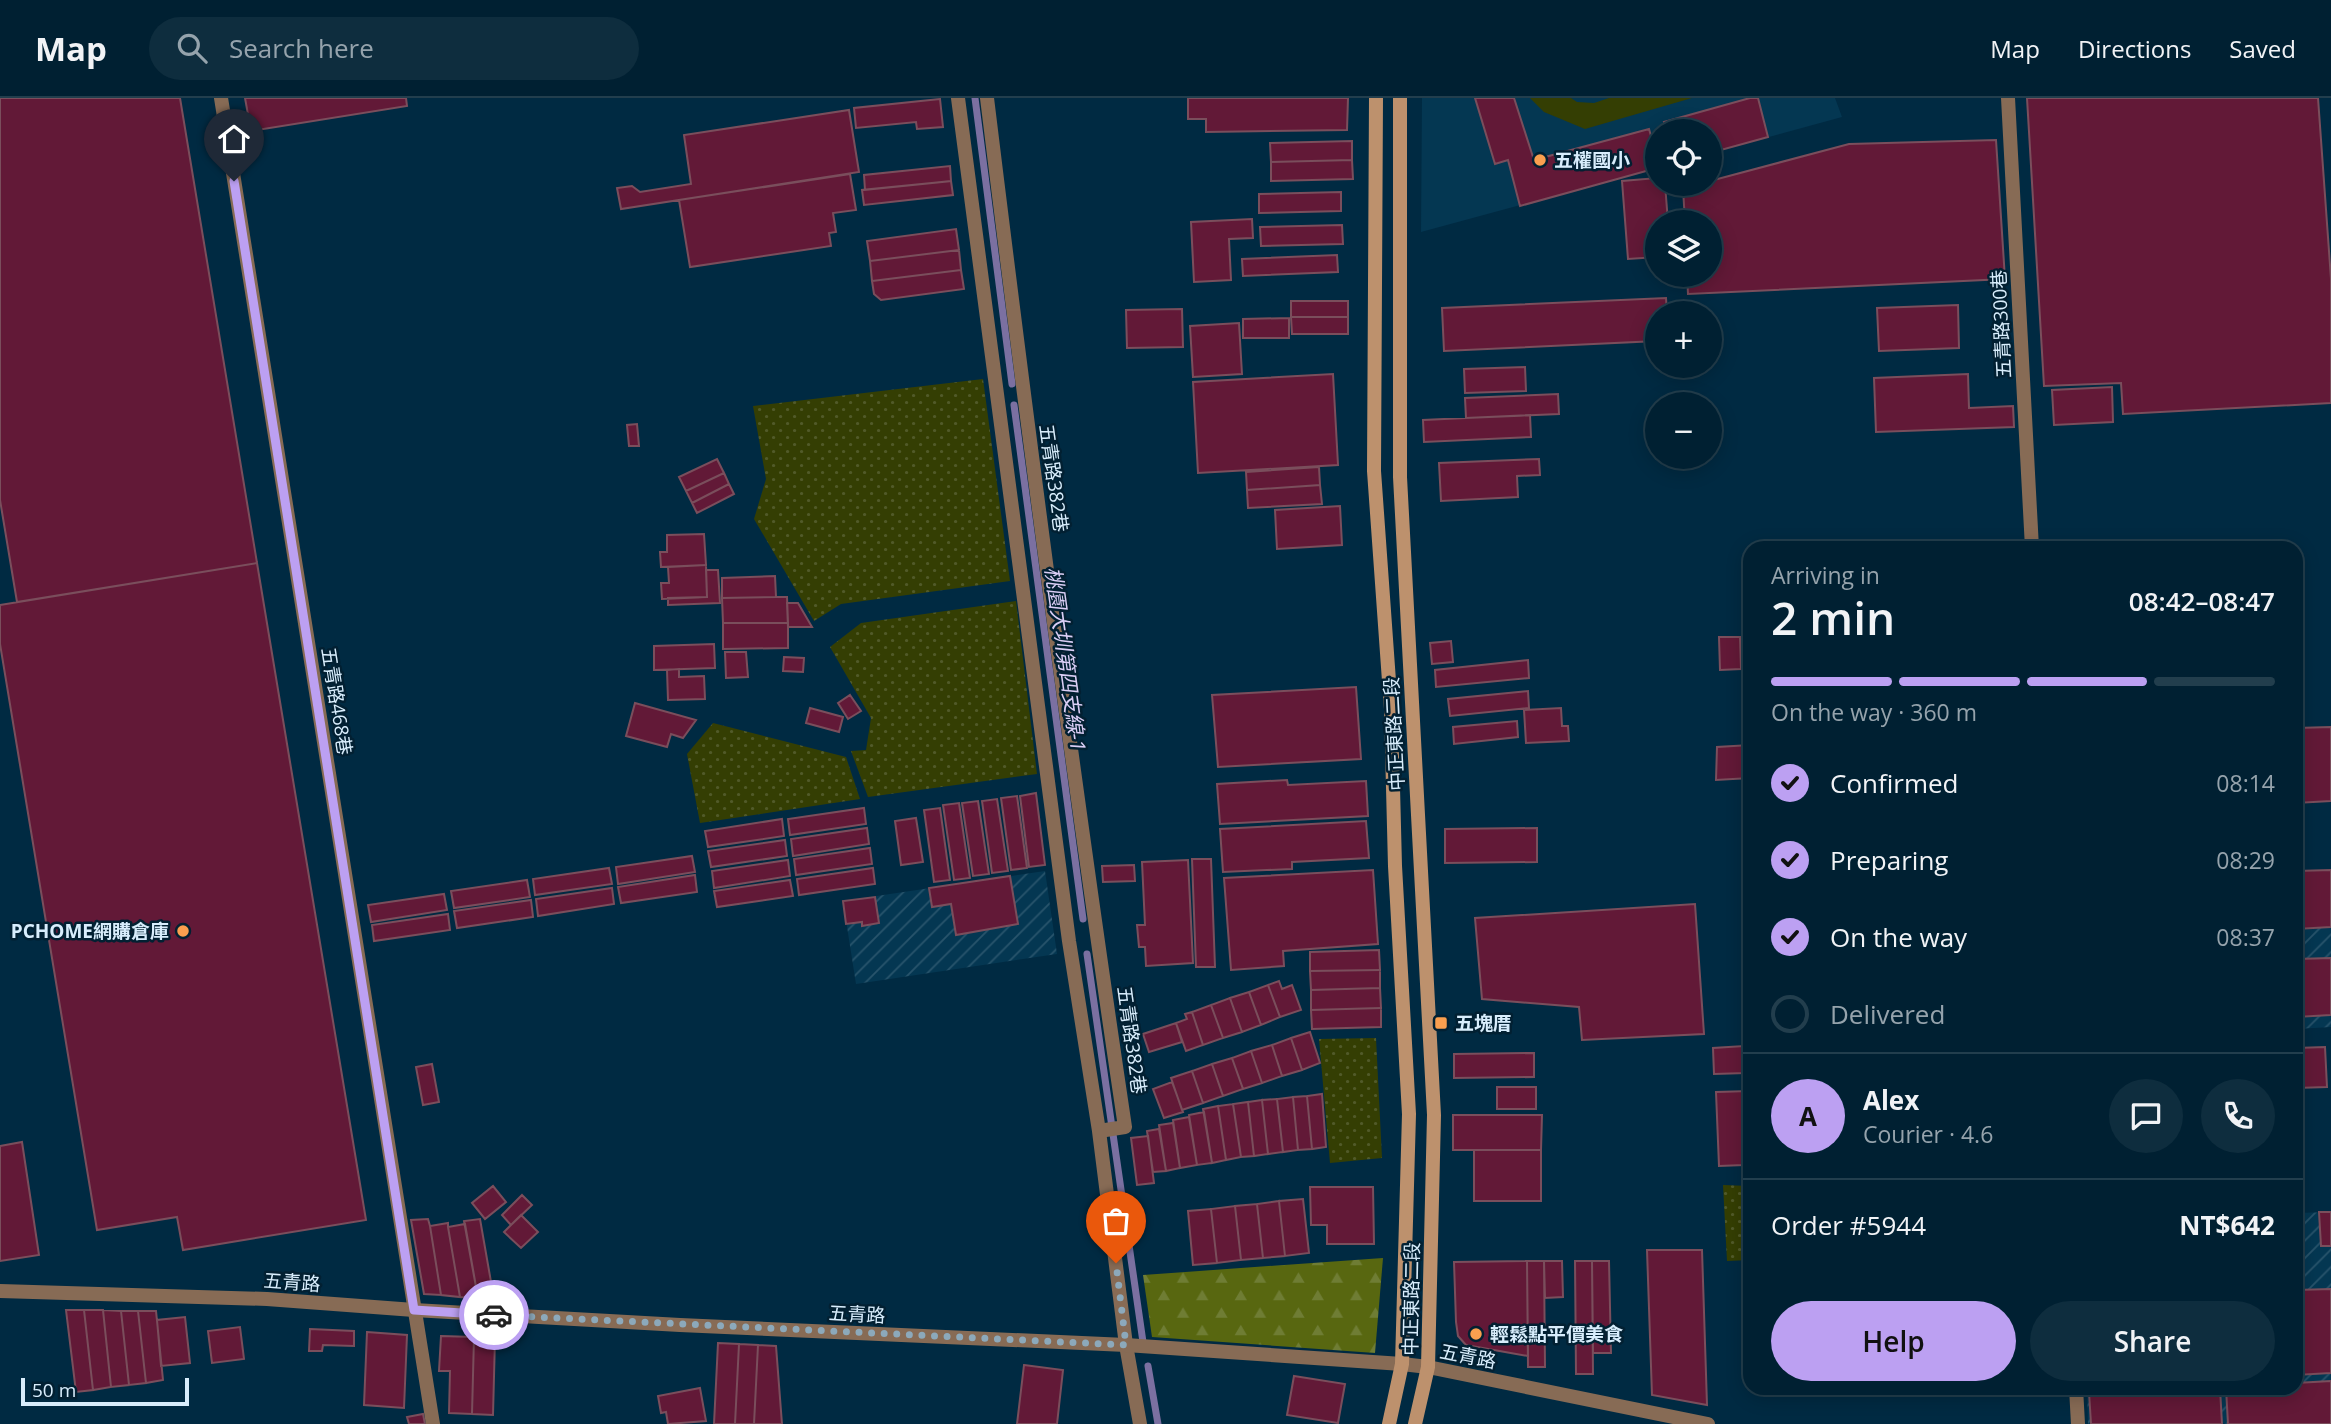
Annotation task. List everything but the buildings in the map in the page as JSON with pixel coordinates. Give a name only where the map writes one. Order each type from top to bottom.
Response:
[{"type":"main road","name":"中正東路二段","points":[[1376,98],[1374,471],[1391,709],[1395,866],[1409,1114],[1402,1364],[1389,1424]]},
{"type":"main road","name":"中正東路二段","points":[[1400,98],[1400,477],[1434,1115],[1428,1367],[1415,1424]]},
{"type":"street","name":"五青路468巷","points":[[221,98],[433,1424]]},
{"type":"street","points":[[958,98],[1069,941],[1099,1131],[1126,1345],[1140,1424]]},
{"type":"street","name":"五青路382巷","points":[[987,98],[1023,391],[1125,1127],[1099,1131]]},
{"type":"street","name":"五青路300巷","points":[[2008,98],[2032,541]]},
{"type":"street","name":"五青路","points":[[0,1291],[267,1299],[680,1325],[1126,1345],[1402,1364],[1707,1424]]},
{"type":"street","points":[[2076,1395],[2078,1424]]},
{"type":"shaded area","name":"五權國小","points":[[1422,98],[1835,98],[1842,117],[1722,150],[1722,119],[1645,119],[1645,171],[1421,232]]},
{"type":"shaded area","points":[[1045,871],[1057,954],[856,984],[843,901]]},
{"type":"shaded area","points":[[2331,877],[2331,1027],[2303,1029],[2303,879]]},
{"type":"shaded area","points":[[2331,1212],[2331,1424],[2088,1424],[2087,1395],[2303,1395],[2303,1213]]},
{"type":"green space","points":[[1530,98],[1571,98],[1577,102],[1594,103],[1609,98],[1692,98],[1585,129],[1544,112]]},
{"type":"green space","points":[[983,379],[1010,581],[841,604],[814,621],[754,519],[766,479],[753,406]]},
{"type":"green space","points":[[1016,601],[1037,774],[868,797],[851,751],[866,750],[871,718],[830,647],[861,623]]},
{"type":"green space","points":[[713,723],[846,757],[860,799],[700,823],[687,754]]},
{"type":"green space","points":[[1376,1038],[1382,1158],[1330,1163],[1319,1039]]},
{"type":"green space","points":[[1723,1185],[1743,1186],[1743,1260],[1727,1261]]},
{"type":"green space","points":[[1383,1258],[1375,1353],[1152,1337],[1143,1275]]},
{"type":"waterway","name":"桃園大圳第四支線-1","points":[[975,98],[1012,384]]},
{"type":"waterway","name":"桃園大圳第四支線-1","points":[[1014,405],[1083,919]]},
{"type":"waterway","name":"桃園大圳第四支線-1","points":[[1087,954],[1143,1342]]},
{"type":"waterway","name":"桃園大圳第四支線-1","points":[[1148,1366],[1158,1424]]},
{"type":"way so far","points":[[494,1315],[1126,1345],[1116,1263]]},
{"type":"place","name":"五權國小","points":[[1540,160]]},
{"type":"place","name":"PCHOME網購倉庫","points":[[183,931]]},
{"type":"place","name":"五塊厝","points":[[1441,1023]]},
{"type":"place","name":"輕鬆點平價美食","points":[[1476,1334]]},
{"type":"route","points":[[234,181],[414,1310],[494,1315]]}]
